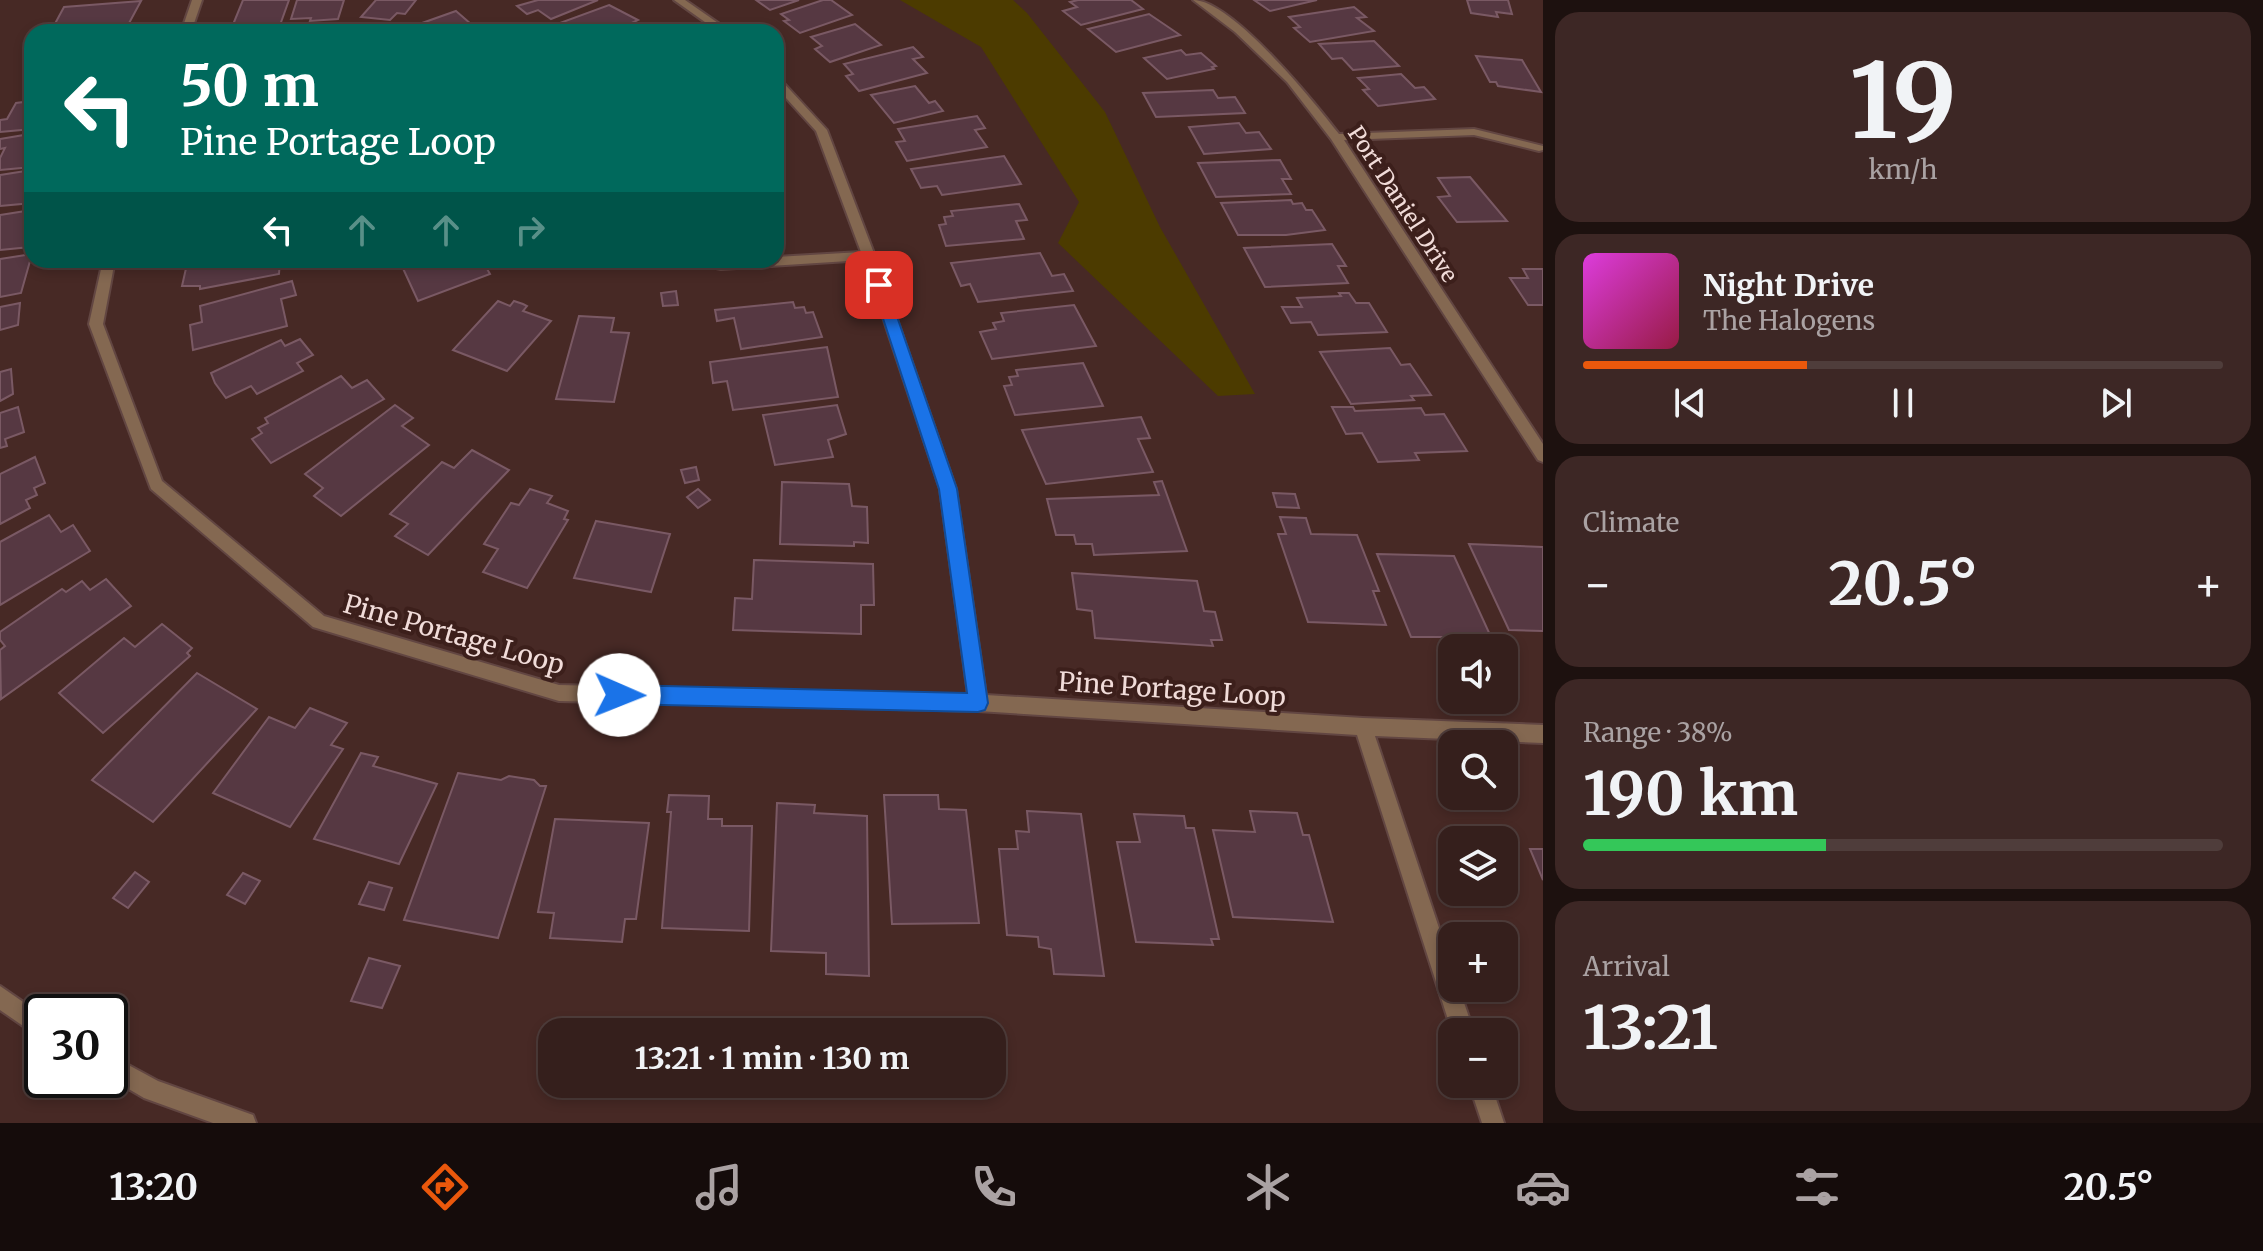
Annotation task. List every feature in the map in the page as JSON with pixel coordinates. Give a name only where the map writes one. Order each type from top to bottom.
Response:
[{"type":"street","points":[[189,24],[197,0]]},
{"type":"street","points":[[679,0],[714,24]]},
{"type":"street","name":"Port Daniel Drive","points":[[1198,0],[1238,30],[1291,80],[1336,137],[1543,456]]},
{"type":"street","points":[[784,90],[821,130],[869,256],[948,489],[978,703]]},
{"type":"street","points":[[1336,137],[1474,132],[1539,148]]},
{"type":"street","points":[[784,261],[869,256]]},
{"type":"street","name":"Pine Portage Loop","points":[[107,268],[96,324],[156,485],[319,622],[559,693],[978,703],[1363,727],[1543,734]]},
{"type":"street","points":[[1363,727],[1458,1018]]},
{"type":"street","points":[[0,997],[24,1015]]},
{"type":"street","points":[[128,1076],[152,1090],[245,1123]]},
{"type":"street","points":[[1485,1098],[1493,1123]]},
{"type":"shaded area","points":[[900,0],[1013,0],[1027,13],[1105,112],[1160,227],[1255,394],[1218,396],[1058,243],[1079,202],[981,47]]},
{"type":"building","points":[[243,0],[289,0],[280,24],[233,24]]},
{"type":"building","points":[[297,0],[344,0],[338,19],[310,21],[311,18],[291,19]]},
{"type":"building","points":[[376,0],[416,0],[405,14],[397,13],[390,20],[361,17]]},
{"type":"building","points":[[538,0],[598,0],[551,19],[538,10],[527,14],[517,6]]},
{"type":"building","points":[[756,0],[799,0],[770,10]]},
{"type":"building","points":[[831,0],[852,15],[800,33],[784,21],[789,20],[781,14]]},
{"type":"building","points":[[1131,0],[1143,9],[1081,25],[1063,11],[1077,7],[1070,2]]},
{"type":"building","points":[[1254,0],[1317,0],[1270,11]]},
{"type":"building","points":[[1467,0],[1508,0],[1512,14],[1496,12],[1498,17],[1471,13]]},
{"type":"building","points":[[141,1],[129,24],[55,24],[64,7]]},
{"type":"building","points":[[609,5],[638,20],[630,24],[557,24]]},
{"type":"building","points":[[1354,7],[1366,17],[1357,18],[1374,31],[1310,42],[1294,28],[1300,27],[1289,17]]},
{"type":"building","points":[[456,11],[471,24],[419,24]]},
{"type":"building","points":[[1149,14],[1180,35],[1116,52],[1088,29]]},
{"type":"building","points":[[855,24],[881,45],[830,62],[815,49],[822,46],[811,37]]},
{"type":"building","points":[[1374,41],[1399,66],[1353,70],[1342,58],[1332,59],[1319,44]]},
{"type":"building","points":[[913,47],[923,57],[913,59],[927,73],[859,91],[846,76],[853,74],[844,64]]},
{"type":"building","points":[[1181,50],[1186,55],[1201,53],[1216,66],[1167,79],[1144,58]]},
{"type":"building","points":[[1476,56],[1522,60],[1541,92],[1490,82]]},
{"type":"building","points":[[1401,74],[1415,88],[1424,87],[1435,99],[1378,106],[1363,90],[1369,89],[1358,78]]},
{"type":"building","points":[[915,86],[929,103],[935,101],[943,111],[894,123],[871,95]]},
{"type":"building","points":[[1213,90],[1218,98],[1235,97],[1245,113],[1156,117],[1143,93]]},
{"type":"building","points":[[24,102],[24,130],[0,132],[0,120],[7,119],[16,103]]},
{"type":"building","points":[[977,116],[985,128],[975,130],[987,147],[907,161],[896,142],[905,141],[898,129]]},
{"type":"building","points":[[1239,123],[1246,133],[1259,132],[1271,149],[1204,154],[1189,127]]},
{"type":"building","points":[[24,135],[24,168],[0,170],[0,158],[5,148],[0,149],[0,139]]},
{"type":"building","points":[[1004,156],[1021,184],[942,195],[937,186],[921,188],[911,169]]},
{"type":"building","points":[[1280,160],[1291,179],[1282,179],[1291,194],[1216,197],[1198,163]]},
{"type":"building","points":[[24,171],[24,204],[0,206],[0,175]]},
{"type":"building","points":[[1470,177],[1507,221],[1457,222],[1438,197],[1450,196],[1438,178]]},
{"type":"building","points":[[1291,200],[1293,204],[1302,203],[1306,210],[1312,210],[1325,230],[1286,235],[1238,235],[1221,203]]},
{"type":"building","points":[[1019,204],[1027,220],[1016,221],[1024,239],[946,246],[939,225],[946,224],[944,217],[953,216],[951,211]]},
{"type":"building","points":[[24,211],[24,248],[0,250],[0,215]]},
{"type":"building","points":[[1332,244],[1346,266],[1338,266],[1348,283],[1265,287],[1244,248]]},
{"type":"building","points":[[1040,253],[1052,276],[1064,274],[1073,291],[978,302],[970,284],[961,286],[951,263]]},
{"type":"building","points":[[24,255],[24,268],[28,268],[21,293],[0,297],[0,259]]},
{"type":"building","points":[[186,268],[279,268],[279,274],[200,289],[200,286],[182,286]]},
{"type":"building","points":[[403,268],[487,268],[490,274],[418,301]]},
{"type":"building","points":[[1523,269],[1543,269],[1543,305],[1528,305],[1510,278],[1528,278]]},
{"type":"building","points":[[292,281],[296,295],[281,299],[287,326],[193,350],[190,325],[202,322],[200,306]]},
{"type":"building","points":[[676,291],[678,305],[663,306],[661,293]]},
{"type":"building","points":[[1339,293],[1349,293],[1356,303],[1369,303],[1387,332],[1318,335],[1311,322],[1291,323],[1282,307],[1302,307],[1297,298],[1341,296]]},
{"type":"building","points":[[498,301],[510,306],[514,301],[523,304],[527,306],[523,311],[551,321],[507,371],[453,350]]},
{"type":"building","points":[[793,302],[795,308],[804,307],[806,313],[813,312],[822,337],[741,349],[734,318],[717,321],[715,310]]},
{"type":"building","points":[[20,303],[18,325],[0,330],[0,307]]},
{"type":"building","points":[[1074,305],[1096,346],[992,359],[980,332],[996,329],[993,323],[1004,321],[1001,313]]},
{"type":"building","points":[[579,316],[614,318],[611,332],[629,333],[614,402],[556,399]]},
{"type":"building","points":[[300,339],[313,355],[297,363],[303,371],[257,394],[251,386],[226,398],[215,383],[211,373],[281,340],[285,346]]},
{"type":"building","points":[[827,347],[838,397],[733,410],[727,381],[713,383],[710,362]]},
{"type":"building","points":[[1390,348],[1401,365],[1410,364],[1431,395],[1411,396],[1414,400],[1351,404],[1320,352]]},
{"type":"building","points":[[1083,363],[1103,406],[1015,415],[1004,386],[1012,385],[1009,377],[1018,376],[1016,370]]},
{"type":"building","points":[[11,369],[13,394],[0,401],[0,372]]},
{"type":"building","points":[[341,376],[352,388],[367,380],[384,399],[271,463],[252,439],[262,433],[258,428],[268,423],[265,418]]},
{"type":"building","points":[[395,405],[413,418],[402,426],[429,445],[341,516],[314,496],[323,488],[305,474]]},
{"type":"building","points":[[837,405],[846,434],[828,440],[833,457],[775,465],[763,415]]},
{"type":"building","points":[[18,407],[24,432],[5,439],[7,446],[0,448],[0,413]]},
{"type":"building","points":[[1332,407],[1353,407],[1355,411],[1421,408],[1425,415],[1444,414],[1467,451],[1415,453],[1419,460],[1378,462],[1362,433],[1346,434]]},
{"type":"building","points":[[1141,417],[1150,438],[1138,439],[1153,472],[1046,484],[1022,430]]},
{"type":"building","points":[[472,450],[509,470],[428,555],[395,536],[408,524],[390,514],[442,462],[454,468]]},
{"type":"building","points":[[35,457],[45,483],[34,488],[37,495],[26,500],[30,508],[0,524],[0,474]]},
{"type":"building","points":[[696,467],[699,480],[685,483],[681,470]]},
{"type":"building","points":[[1162,481],[1187,551],[1094,555],[1092,544],[1076,544],[1074,535],[1056,535],[1047,499],[1159,495],[1154,482]]},
{"type":"building","points":[[782,482],[849,484],[852,506],[867,507],[868,543],[854,542],[854,546],[780,544]]},
{"type":"building","points":[[530,489],[552,496],[547,503],[568,511],[564,519],[568,520],[527,588],[483,572],[498,549],[484,544],[511,503],[519,505]]},
{"type":"building","points":[[698,489],[710,500],[698,508],[687,497]]},
{"type":"building","points":[[1273,493],[1295,494],[1299,508],[1277,507]]},
{"type":"building","points":[[49,515],[61,532],[73,525],[90,551],[0,605],[0,542]]},
{"type":"building","points":[[1280,517],[1306,518],[1311,534],[1357,535],[1379,591],[1373,591],[1386,625],[1308,622],[1278,534],[1286,534]]},
{"type":"building","points":[[596,521],[670,534],[651,592],[574,578]]},
{"type":"building","points":[[1469,544],[1543,547],[1543,631],[1509,630]]},
{"type":"building","points":[[1377,554],[1454,556],[1490,634],[1411,637]]},
{"type":"building","points":[[754,560],[873,564],[874,605],[861,605],[861,634],[733,630],[735,598],[752,599]]},
{"type":"building","points":[[1072,573],[1197,581],[1204,611],[1215,612],[1222,640],[1211,640],[1213,646],[1095,638],[1092,611],[1077,609]]},
{"type":"building","points":[[106,579],[131,606],[1,699],[0,650],[5,646],[0,640],[0,632],[62,589],[66,592],[82,581],[90,590]]},
{"type":"building","points":[[162,624],[192,648],[187,653],[190,656],[103,733],[59,693],[124,638],[135,647]]},
{"type":"building","points":[[197,673],[257,709],[153,822],[92,780]]},
{"type":"building","points":[[310,708],[347,723],[331,745],[343,749],[290,827],[213,793],[269,717],[295,728]]},
{"type":"building","points":[[361,753],[378,757],[373,766],[437,784],[399,864],[314,839]]},
{"type":"building","points":[[458,773],[501,780],[509,776],[534,780],[540,786],[546,786],[498,938],[404,920]]},
{"type":"building","points":[[669,795],[709,796],[708,819],[722,819],[722,826],[752,826],[749,931],[662,928],[671,812],[667,812]]},
{"type":"building","points":[[884,795],[938,795],[939,809],[966,810],[979,923],[892,924]]},
{"type":"building","points":[[777,803],[815,805],[814,813],[867,816],[869,976],[826,974],[826,953],[771,951]]},
{"type":"building","points":[[1027,811],[1081,814],[1104,976],[1054,974],[1051,949],[1039,947],[1038,937],[1007,935],[999,849],[1018,849],[1016,831],[1029,832]]},
{"type":"building","points":[[1250,811],[1297,813],[1303,835],[1309,835],[1333,922],[1233,917],[1213,830],[1255,832]]},
{"type":"building","points":[[1134,814],[1184,816],[1186,828],[1194,828],[1219,939],[1211,939],[1213,945],[1136,942],[1117,842],[1140,842]]},
{"type":"building","points":[[555,819],[649,823],[636,919],[625,919],[622,942],[550,938],[554,913],[538,912]]},
{"type":"building","points":[[1530,849],[1543,849],[1543,880]]},
{"type":"building","points":[[135,872],[149,882],[128,908],[113,898]]},
{"type":"building","points":[[243,873],[260,881],[245,904],[227,895]]},
{"type":"building","points":[[369,882],[392,888],[384,910],[359,904]]},
{"type":"building","points":[[369,958],[400,966],[382,1008],[351,1001]]},
{"type":"route","points":[[619,695],[978,703],[948,489],[879,285]]}]
